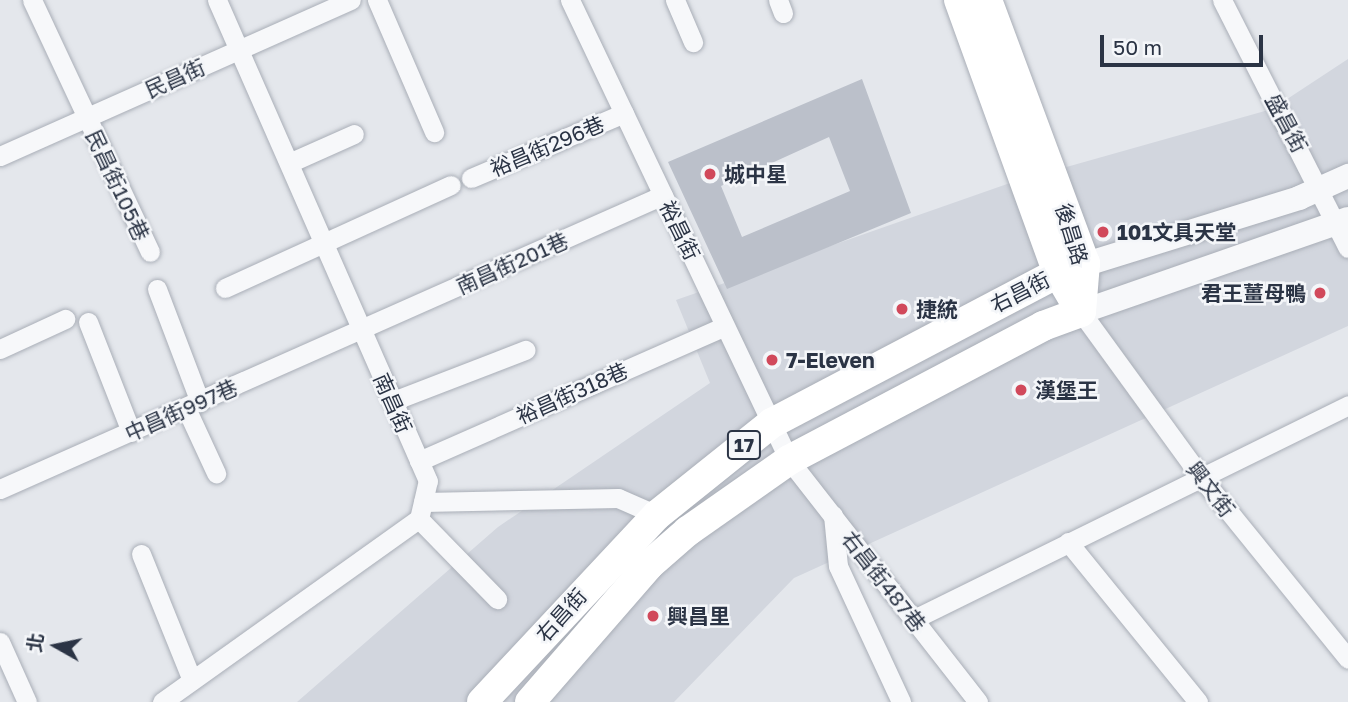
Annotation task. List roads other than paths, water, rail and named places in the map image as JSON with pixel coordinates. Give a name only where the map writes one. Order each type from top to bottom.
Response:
[{"type":"main road","name":"後昌路","points":[[959,0],[1071,268]]},
{"type":"main road","name":"後昌路","points":[[987,0],[1071,268],[1081,312]]},
{"type":"main road","name":"右昌街","points":[[490,699],[657,515],[772,423],[1071,268]]},
{"type":"main road","name":"右昌街","points":[[530,702],[649,565],[789,460],[1043,326],[1081,312]]},
{"type":"street","name":"民昌街105巷","points":[[32,0],[150,252]]},
{"type":"street","name":"南昌街","points":[[217,0],[428,481],[421,510]]},
{"type":"street","name":"民昌街","points":[[0,156],[351,0]]},
{"type":"street","points":[[377,0],[434,132]]},
{"type":"street","name":"裕昌街","points":[[570,0],[789,460]]},
{"type":"street","points":[[675,0],[693,42]]},
{"type":"street","name":"盛昌街","points":[[1222,0],[1342,222],[1348,248]]},
{"type":"street","name":"裕昌街296巷","points":[[471,178],[624,113]]},
{"type":"street","points":[[289,163],[354,134]]},
{"type":"street","name":"右昌街","points":[[1071,268],[1322,189],[1348,176]]},
{"type":"street","points":[[225,288],[451,185]]},
{"type":"street","name":"南昌街201巷","points":[[362,331],[663,195]]},
{"type":"street","name":"右昌街","points":[[1081,312],[1342,222]]},
{"type":"street","points":[[157,289],[216,473]]},
{"type":"street","name":"興文街","points":[[1081,312],[1200,476],[1348,659]]},
{"type":"street","points":[[0,349],[65,319]]},
{"type":"street","points":[[88,322],[131,432]]},
{"type":"street","name":"裕昌街318巷","points":[[419,461],[725,326]]},
{"type":"street","name":"中昌街997巷","points":[[0,489],[362,331]]},
{"type":"street","points":[[393,401],[525,350]]},
{"type":"street","points":[[914,619],[1348,405]]},
{"type":"street","name":"右昌街487巷","points":[[789,460],[978,702]]},
{"type":"street","points":[[162,702],[421,510],[618,498],[657,515]]},
{"type":"street","points":[[421,510],[497,599]]},
{"type":"street","points":[[833,515],[838,566],[901,702]]},
{"type":"street","points":[[1068,542],[1198,702]]},
{"type":"street","points":[[141,554],[192,680]]},
{"type":"street","points":[[0,642],[27,702]]},
{"type":"place","name":"城中星","points":[[710,174]]},
{"type":"place","name":"101文具天堂","points":[[1103,232]]},
{"type":"place","name":"君王薑母鴨","points":[[1320,293]]},
{"type":"place","name":"捷統","points":[[902,309]]},
{"type":"place","name":"7-Eleven","points":[[772,360]]},
{"type":"place","name":"漢堡王","points":[[1021,390]]},
{"type":"place","name":"興昌里","points":[[653,616]]}]
